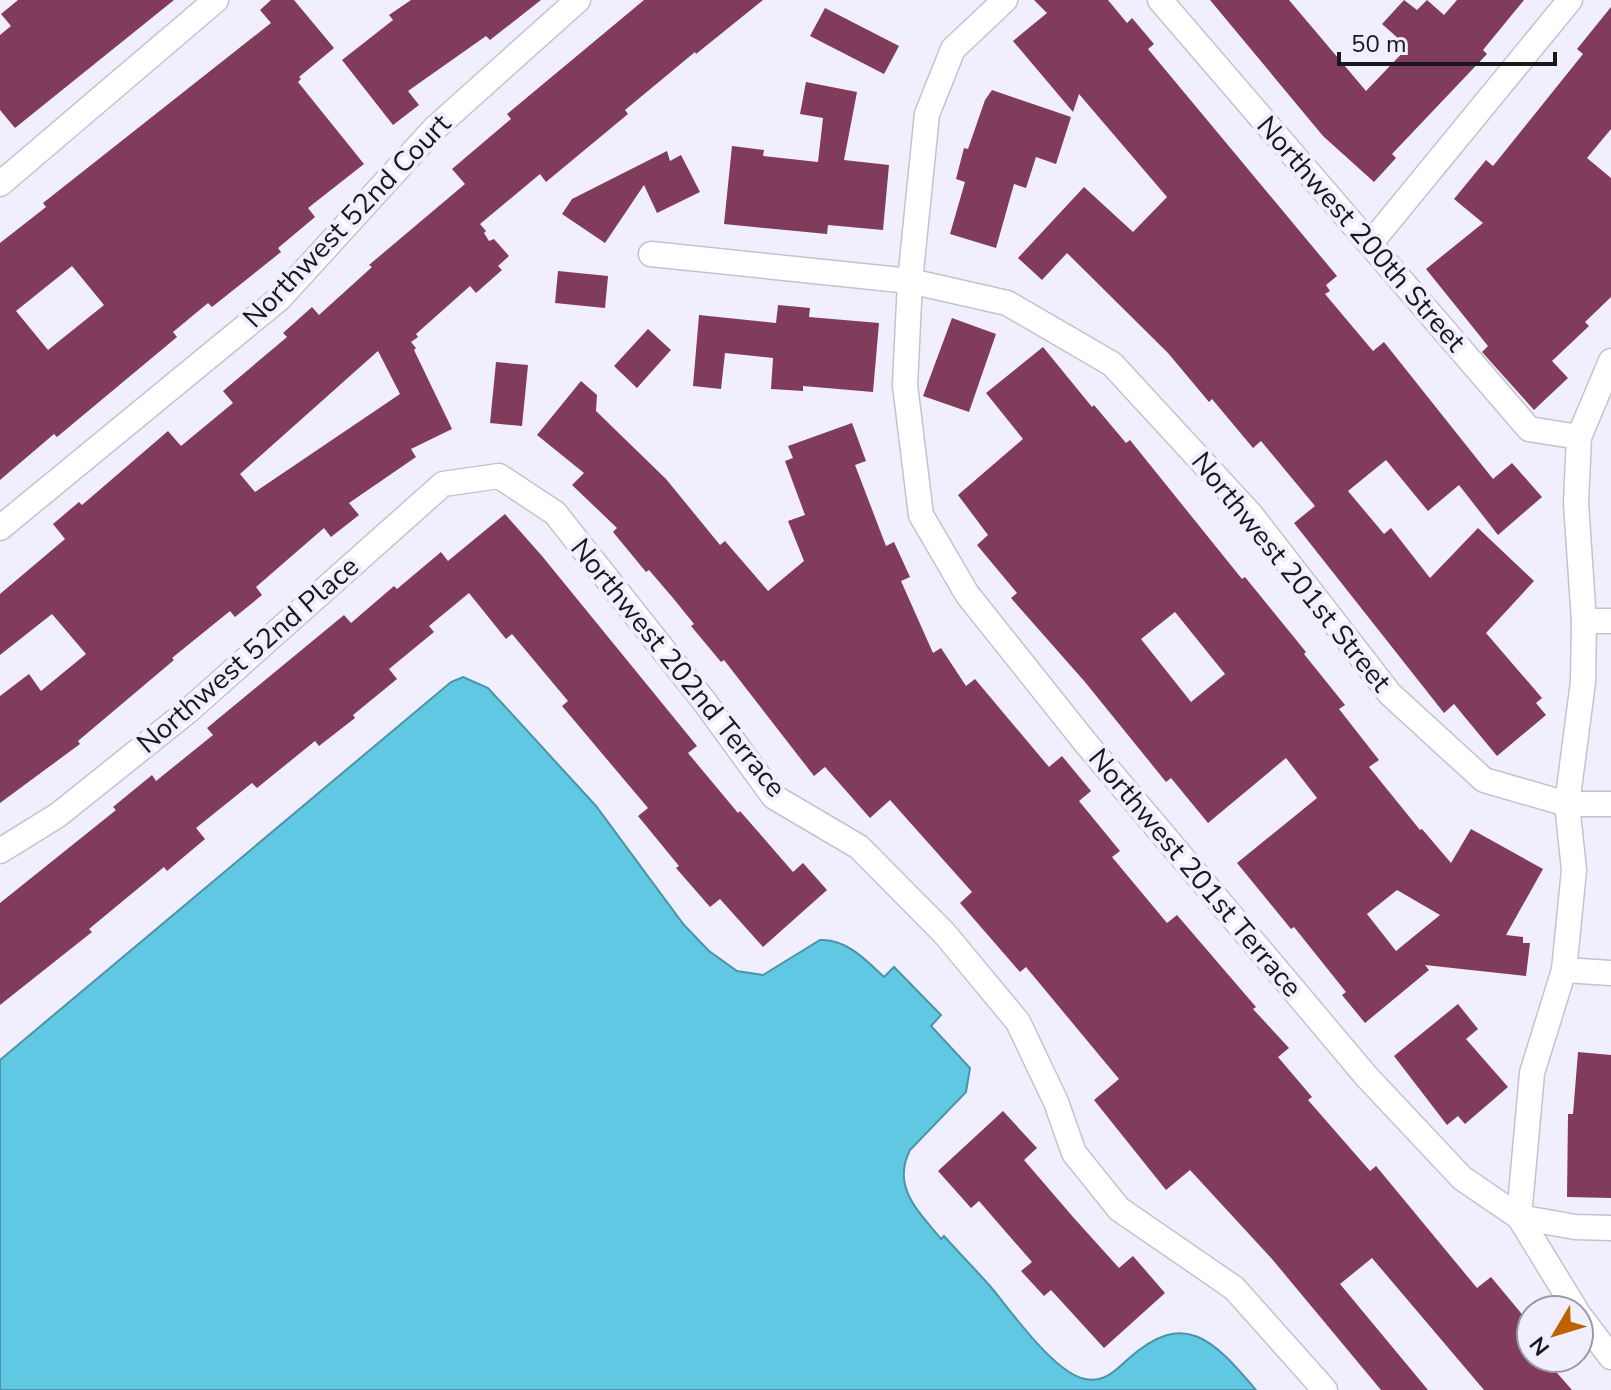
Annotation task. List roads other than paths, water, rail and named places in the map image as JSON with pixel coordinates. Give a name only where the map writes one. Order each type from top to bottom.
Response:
[{"type":"street","points":[[0,184],[216,0]]},
{"type":"street","name":"Northwest 52nd Court","points":[[0,528],[280,298],[434,129],[578,0]]},
{"type":"street","name":"Northwest 201st Terrace","points":[[1005,0],[953,49],[927,114],[910,281],[905,385],[921,515],[967,594],[1085,742],[1367,1077],[1462,1178],[1519,1217],[1566,1294]]},
{"type":"street","name":"Northwest 200th Street","points":[[1160,0],[1529,429],[1579,437]]},
{"type":"street","points":[[1370,244],[1570,0]]},
{"type":"street","name":"Northwest 201st Street","points":[[651,254],[910,281],[1007,303],[1112,364],[1252,516],[1390,694],[1484,780],[1567,804],[1611,804]]},
{"type":"street","points":[[1611,361],[1579,437],[1576,503],[1584,621],[1583,682],[1567,804],[1574,870],[1564,970],[1532,1073],[1519,1217],[1575,1227],[1611,1228]]},
{"type":"street","name":"Northwest 52nd Place","points":[[0,851],[58,815],[188,711],[443,484],[499,476]]},
{"type":"street","name":"Northwest 202nd Terrace","points":[[499,476],[555,513],[704,701],[774,797],[859,847],[945,934],[1018,1022],[1056,1102],[1074,1153],[1119,1209],[1234,1288],[1325,1390]]},
{"type":"street","points":[[1584,621],[1611,621]]},
{"type":"street","points":[[1564,970],[1611,973]]},
{"type":"street","points":[[1595,1336],[1611,1357]]},
{"type":"water","points":[[463,677],[488,688],[596,806],[684,925],[709,951],[737,971],[763,975],[820,940],[830,941],[855,952],[884,977],[894,967],[941,1015],[931,1026],[970,1068],[966,1092],[910,1150],[905,1163],[906,1187],[917,1209],[941,1239],[944,1236],[1047,1354],[1073,1374],[1092,1380],[1113,1372],[1147,1344],[1166,1335],[1182,1333],[1212,1345],[1256,1390],[0,1390],[0,1060],[451,682]]}]
